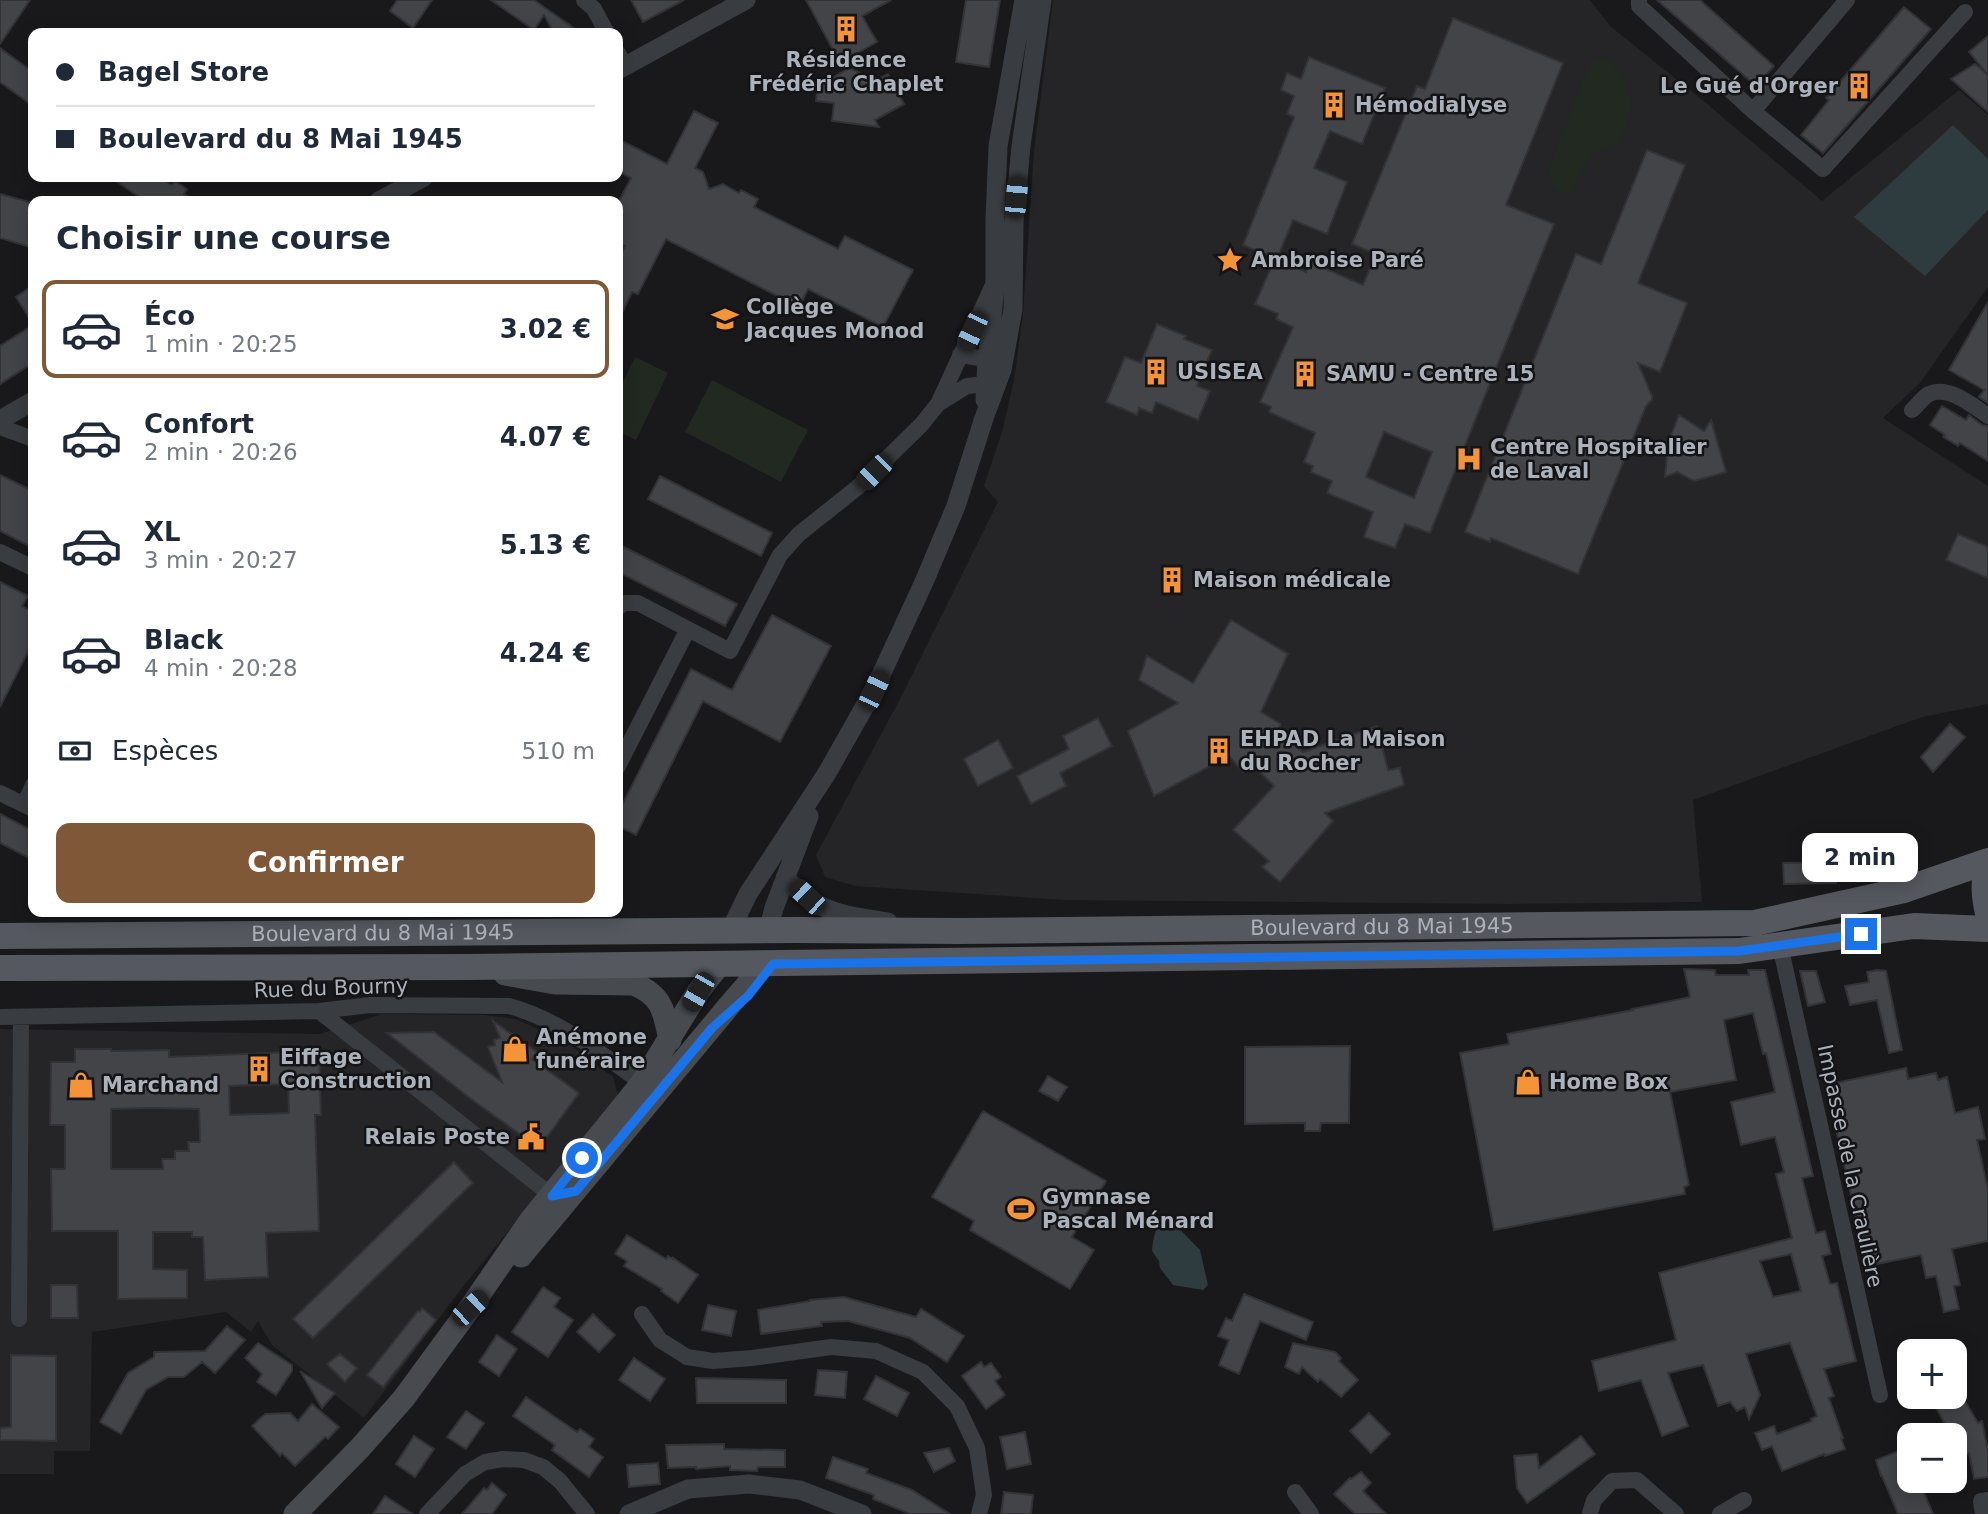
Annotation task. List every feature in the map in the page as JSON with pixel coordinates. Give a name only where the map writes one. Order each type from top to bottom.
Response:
[{"type":"main road","name":"Boulevard du 8 Mai 1945","points":[[766,951],[929,931],[1755,923],[1904,890],[1988,863]]},
{"type":"main road","points":[[1988,863],[1984,877],[1988,913]]},
{"type":"main road","name":"Boulevard du 8 Mai 1945","points":[[0,936],[725,947],[766,951],[1739,951],[1914,926],[1988,929]]},
{"type":"main road","points":[[470,1308],[496,1284],[712,1028],[747,985],[766,951],[930,947],[960,931]]},
{"type":"main road","name":"Boulevard du 8 Mai 1945","points":[[0,968],[467,967],[518,953],[725,947]]},
{"type":"main road","points":[[712,1028],[725,987],[725,947]]},
{"type":"main road","points":[[295,1514],[360,1448],[404,1398],[530,1221],[642,1083],[725,947]]},
{"type":"main road","points":[[467,967],[555,983],[634,984],[645,989],[661,1005],[670,1040]]},
{"type":"street","points":[[584,0],[594,9],[604,28]]},
{"type":"street","points":[[623,62],[746,0]]},
{"type":"street","points":[[725,947],[748,894],[827,772],[874,690],[956,506],[984,418],[994,364],[991,330],[995,282],[998,146],[1024,0]]},
{"type":"street","points":[[984,418],[985,384],[1013,309],[1014,223],[1021,146],[1042,0]]},
{"type":"street","points":[[1639,0],[1639,6],[1753,111],[1823,169],[1965,12]]},
{"type":"street","points":[[1753,111],[1847,0]]},
{"type":"street","points":[[388,196],[415,182]]},
{"type":"street","points":[[623,604],[638,603],[730,651],[780,555],[799,534],[858,488],[921,425],[938,404],[995,282]]},
{"type":"street","points":[[960,355],[994,364]]},
{"type":"street","points":[[938,404],[967,386],[985,384]]},
{"type":"street","points":[[1912,410],[1929,394],[1940,392],[1954,394],[1988,416]]},
{"type":"street","points":[[0,420],[28,409]]},
{"type":"street","points":[[0,427],[28,437]]},
{"type":"street","points":[[0,552],[28,566]]},
{"type":"street","points":[[623,756],[688,629]]},
{"type":"street","points":[[766,951],[785,878],[827,772]]},
{"type":"street","points":[[0,793],[28,807]]},
{"type":"street","points":[[785,878],[821,906],[929,931]]},
{"type":"street","name":"Impasse de la Craulière","points":[[1780,945],[1880,1395]]},
{"type":"street","name":"Rue du Bourny","points":[[0,1017],[319,1011],[370,1005],[509,1006],[558,1024],[642,1083]]},
{"type":"street","points":[[319,1011],[552,1196],[576,1191]]},
{"type":"street","points":[[19,1319],[21,1017]]},
{"type":"street","points":[[642,1314],[660,1340],[687,1357],[713,1361],[831,1347],[876,1351],[923,1372],[957,1406],[977,1448],[984,1495],[979,1514]]},
{"type":"street","points":[[427,1514],[465,1474],[485,1462],[503,1459],[524,1460],[542,1467],[560,1481],[587,1514]]},
{"type":"street","points":[[1590,1513],[1594,1500],[1612,1481],[1637,1480],[1676,1514]]},
{"type":"street","points":[[629,1514],[688,1489],[749,1483],[800,1490],[862,1514]]},
{"type":"street","points":[[1295,1492],[1311,1514]]},
{"type":"street","points":[[1720,1514],[1744,1500]]},
{"type":"street","points":[[1983,1514],[1981,1501],[1988,1500]]},
{"type":"shaded area","name":"Centre Hospitalier de Laval","points":[[1053,0],[1590,0],[1610,26],[1822,201],[1959,90],[1988,115],[1988,287],[1919,384],[1883,418],[1988,486],[1988,704],[1922,717],[1693,800],[1702,902],[1507,904],[1065,900],[855,886],[825,877],[816,855],[899,701],[998,502],[984,486],[1002,432],[1014,380],[1023,314],[1034,151]]},
{"type":"shaded area","points":[[1602,58],[1618,69],[1628,88],[1631,101],[1628,121],[1618,141],[1590,158],[1572,193],[1561,193],[1554,188],[1549,168],[1586,72],[1592,63]]},
{"type":"shaded area","points":[[1953,125],[1988,159],[1988,210],[1925,276],[1854,217]]},
{"type":"shaded area","points":[[635,357],[668,373],[636,440],[623,434],[623,382]]},
{"type":"shaded area","points":[[712,380],[808,430],[781,482],[685,432]]},
{"type":"shaded area","points":[[382,1014],[484,1015],[516,1019],[566,1042],[613,1077],[618,1096],[458,1293],[364,1418],[272,1345],[258,1321],[251,1332],[226,1312],[92,1332],[90,1451],[54,1451],[54,1474],[0,1474],[0,1029],[320,1034]]},
{"type":"shaded area","points":[[1166,1215],[1200,1250],[1208,1285],[1203,1290],[1173,1285],[1160,1268],[1152,1246],[1157,1227]]},
{"type":"building","points":[[0,0],[30,0],[0,44]]},
{"type":"building","points":[[397,0],[432,0],[413,28],[390,11]]},
{"type":"building","points":[[491,0],[534,0],[574,28],[551,28],[544,15],[535,28],[531,28]]},
{"type":"building","points":[[631,0],[684,0],[643,22]]},
{"type":"building","name":"Résidence Frédéric Chaplet","points":[[806,0],[891,0],[862,16],[877,42],[840,63]]},
{"type":"building","points":[[966,0],[1000,0],[989,67],[956,62]]},
{"type":"building","points":[[1657,0],[1700,0],[1774,66],[1756,86]]},
{"type":"building","name":"Le Gué d'Orger","points":[[1904,7],[1931,29],[1823,153],[1801,135],[1829,100],[1826,98]]},
{"type":"building","points":[[1453,18],[1563,63],[1506,205],[1554,224],[1430,533],[1405,524],[1395,548],[1364,537],[1373,512],[1327,493],[1332,481],[1311,472],[1313,466],[1304,462],[1315,433],[1269,412],[1271,407],[1260,402],[1293,327],[1276,319],[1278,314],[1255,304],[1275,258],[1243,245],[1294,117],[1287,114],[1294,96],[1281,90],[1287,73],[1301,79],[1309,57],[1385,88],[1362,144],[1330,131],[1314,168],[1347,182],[1327,234],[1293,220],[1277,259],[1306,272],[1310,262],[1363,285],[1376,254],[1352,244],[1417,86],[1425,89]],"holes":[[[1384,432],[1432,452],[1414,498],[1366,477]]]},
{"type":"building","points":[[1988,36],[1988,75],[1969,52]]},
{"type":"building","points":[[0,48],[28,68],[28,102],[0,82]]},
{"type":"building","points":[[1975,64],[1988,75],[1988,112],[1951,79]]},
{"type":"building","points":[[849,68],[876,80],[888,74],[904,104],[875,120],[879,127],[832,121],[834,103],[816,101],[818,83],[823,83]]},
{"type":"building","points":[[694,111],[718,123],[695,168],[703,172],[709,189],[723,184],[739,193],[741,190],[758,199],[754,207],[838,249],[845,236],[913,270],[883,327],[808,289],[799,307],[666,239],[638,294],[632,292],[623,311],[625,246],[622,196],[631,178],[623,174],[623,142],[667,164]]},
{"type":"building","points":[[1647,150],[1685,165],[1638,283],[1687,303],[1660,372],[1638,363],[1652,400],[1646,406],[1578,574],[1491,538],[1490,542],[1465,532],[1576,254],[1601,264]]},
{"type":"building","points":[[117,182],[167,182],[172,185],[176,182],[187,189],[184,194],[187,196],[138,196]]},
{"type":"building","points":[[0,194],[28,202],[28,246],[0,238]]},
{"type":"building","points":[[28,289],[28,316],[16,297]]},
{"type":"building","points":[[1988,302],[1988,403],[1979,397],[1984,390],[1949,370]]},
{"type":"building","name":"USISEA","points":[[1157,324],[1212,350],[1197,386],[1210,391],[1198,420],[1156,402],[1152,413],[1139,408],[1137,415],[1106,402],[1125,357],[1141,363]]},
{"type":"building","points":[[28,328],[28,366],[0,384],[0,346]]},
{"type":"building","points":[[1942,406],[1966,420],[1969,415],[1982,425],[1988,426],[1988,461],[1960,443],[1958,446],[1943,437],[1945,435],[1930,425]]},
{"type":"building","points":[[1679,415],[1704,431],[1711,420],[1726,472],[1694,481],[1677,472],[1665,477],[1668,443]]},
{"type":"building","points":[[0,475],[28,489],[28,545],[0,531]]},
{"type":"building","points":[[660,476],[772,533],[761,556],[648,499]]},
{"type":"building","points":[[1958,534],[1988,547],[1988,578],[1946,560]]},
{"type":"building","points":[[624,547],[737,604],[725,626],[623,575]]},
{"type":"building","points":[[0,582],[28,596],[22,606],[28,609],[28,652],[0,707]]},
{"type":"building","points":[[772,615],[831,646],[780,742],[703,701],[636,835],[623,828],[623,803],[691,669],[732,690]]},
{"type":"building","name":"EHPAD La Maison du Rocher","points":[[1231,620],[1288,654],[1261,712],[1281,724],[1278,731],[1303,752],[1377,726],[1388,770],[1400,768],[1404,785],[1325,813],[1333,821],[1280,882],[1262,867],[1269,861],[1233,830],[1274,786],[1251,763],[1243,772],[1229,756],[1154,796],[1128,731],[1178,703],[1139,680],[1147,656],[1193,683]]},
{"type":"building","points":[[1098,718],[1112,746],[1060,773],[1066,786],[1031,804],[1017,776],[1069,749],[1063,736]]},
{"type":"building","points":[[1950,724],[1965,737],[1933,772],[1921,757]]},
{"type":"building","points":[[998,740],[1013,768],[978,786],[964,759]]},
{"type":"building","points":[[0,814],[28,828],[28,857],[0,843]]},
{"type":"building","points":[[1835,862],[1836,883],[1784,884],[1783,863]]},
{"type":"building","points":[[1684,969],[1715,970],[1716,975],[1749,975],[1748,970],[1765,970],[1813,1176],[1802,1178],[1816,1233],[1825,1231],[1831,1254],[1822,1256],[1830,1284],[1837,1283],[1856,1361],[1824,1369],[1834,1396],[1829,1398],[1845,1449],[1825,1456],[1824,1454],[1782,1471],[1772,1446],[1762,1450],[1755,1433],[1774,1426],[1777,1434],[1812,1421],[1811,1419],[1817,1416],[1790,1343],[1746,1354],[1760,1395],[1749,1419],[1745,1407],[1737,1411],[1730,1402],[1718,1406],[1703,1365],[1668,1373],[1688,1426],[1662,1436],[1641,1380],[1599,1391],[1592,1361],[1676,1340],[1659,1273],[1792,1238],[1776,1174],[1784,1172],[1775,1137],[1741,1145],[1731,1102],[1775,1092],[1753,1013],[1724,1020],[1736,1080],[1670,1092],[1689,1185],[1684,1187],[1685,1194],[1494,1230],[1460,1053],[1509,1044],[1507,1034],[1690,997]],"holes":[[[1791,1254],[1801,1291],[1773,1297],[1760,1261]]]},
{"type":"building","points":[[1800,971],[1816,971],[1825,1002],[1808,1006]]},
{"type":"building","points":[[1886,971],[1902,1050],[1889,1053],[1877,1000],[1850,1005],[1845,986],[1869,982],[1867,972]]},
{"type":"building","points":[[493,1021],[537,1052],[532,1059],[579,1093],[539,1148],[387,1033],[434,1032],[502,1082],[488,1047],[495,1045],[494,1040],[500,1038]]},
{"type":"building","points":[[1350,1046],[1349,1123],[1321,1123],[1320,1131],[1305,1131],[1305,1123],[1245,1124],[1245,1047]]},
{"type":"building","points":[[75,1049],[169,1050],[169,1057],[319,1051],[321,1115],[315,1115],[319,1231],[266,1233],[268,1277],[205,1280],[203,1237],[192,1237],[192,1232],[153,1232],[153,1269],[187,1270],[187,1298],[118,1299],[118,1231],[52,1231],[51,1169],[65,1169],[65,1125],[50,1125],[51,1062],[75,1062]],"holes":[[[288,1084],[289,1113],[230,1115],[229,1086]],[[111,1109],[199,1109],[200,1142],[188,1142],[189,1151],[175,1151],[175,1159],[162,1159],[163,1169],[111,1169]]]},
{"type":"building","points":[[1906,1068],[1908,1079],[1936,1073],[1938,1080],[1947,1077],[1955,1113],[1978,1107],[1985,1139],[1977,1140],[1988,1189],[1988,1241],[1952,1249],[1960,1285],[1954,1286],[1959,1309],[1944,1312],[1936,1276],[1926,1278],[1921,1255],[1867,1266],[1826,1085]]},
{"type":"building","points":[[1048,1076],[1067,1087],[1058,1101],[1039,1091]]},
{"type":"building","name":"Gymnase Pascal Ménard","points":[[983,1111],[1106,1181],[1072,1237],[1094,1250],[1070,1289],[970,1230],[974,1221],[932,1197]]},
{"type":"building","points":[[454,1162],[473,1183],[313,1338],[293,1319]]},
{"type":"building","points":[[627,1235],[666,1259],[668,1256],[673,1258],[698,1275],[678,1303],[661,1291],[662,1289],[624,1266],[627,1261],[615,1254]]},
{"type":"building","points":[[51,1285],[77,1285],[78,1318],[51,1318]]},
{"type":"building","points":[[543,1287],[560,1298],[554,1307],[573,1320],[548,1357],[512,1332]]},
{"type":"building","points":[[1244,1294],[1313,1322],[1306,1340],[1260,1321],[1239,1374],[1219,1365],[1229,1340],[1218,1336],[1226,1318],[1232,1321]]},
{"type":"building","points":[[844,1297],[916,1317],[921,1309],[964,1336],[947,1362],[910,1338],[848,1321],[821,1322],[822,1326],[761,1334],[758,1310],[810,1300]]},
{"type":"building","points":[[708,1305],[736,1311],[731,1336],[702,1330]]},
{"type":"building","points":[[422,1308],[436,1320],[383,1387],[367,1375]]},
{"type":"building","points":[[593,1314],[615,1335],[599,1352],[577,1332]]},
{"type":"building","points":[[227,1326],[245,1340],[215,1373],[202,1362],[184,1377],[168,1377],[146,1390],[121,1434],[100,1422],[128,1373],[154,1357],[154,1352],[205,1351]]},
{"type":"building","points":[[497,1335],[517,1349],[499,1376],[479,1362]]},
{"type":"building","points":[[258,1343],[292,1365],[292,1371],[276,1395],[257,1382],[262,1374],[245,1358]]},
{"type":"building","points":[[1293,1343],[1335,1352],[1341,1358],[1339,1361],[1358,1380],[1341,1397],[1320,1379],[1318,1382],[1302,1367],[1299,1374],[1285,1367]]},
{"type":"building","points":[[340,1354],[357,1368],[345,1382],[327,1364]]},
{"type":"building","points":[[11,1355],[56,1356],[56,1441],[0,1440],[0,1428],[11,1427]]},
{"type":"building","points":[[634,1358],[665,1379],[650,1401],[619,1380]]},
{"type":"building","points":[[981,1362],[984,1367],[991,1363],[1001,1377],[995,1381],[1005,1395],[986,1409],[962,1376]]},
{"type":"building","points":[[818,1370],[847,1372],[845,1398],[815,1395]]},
{"type":"building","points":[[300,1371],[335,1393],[322,1408]]},
{"type":"building","points":[[876,1376],[909,1393],[897,1416],[864,1399]]},
{"type":"building","points":[[696,1378],[786,1380],[786,1403],[697,1403]]},
{"type":"building","points":[[526,1397],[577,1432],[580,1429],[594,1439],[589,1447],[603,1457],[589,1477],[552,1450],[555,1445],[513,1416]]},
{"type":"building","points":[[312,1404],[339,1427],[295,1466],[282,1453],[280,1456],[252,1426],[265,1414],[290,1413],[298,1421]]},
{"type":"building","points":[[1967,1404],[1978,1423],[1982,1421],[1988,1452],[1988,1477],[1974,1479],[1969,1453],[1967,1454],[1967,1423],[1944,1423],[1936,1409],[1967,1409]]},
{"type":"building","points":[[466,1411],[484,1423],[466,1449],[447,1437]]},
{"type":"building","points":[[1369,1413],[1390,1434],[1371,1453],[1350,1431]]},
{"type":"building","points":[[1025,1432],[1031,1464],[1007,1469],[1000,1437]]},
{"type":"building","points":[[414,1436],[434,1449],[415,1477],[396,1464]]},
{"type":"building","points":[[1581,1436],[1595,1454],[1527,1503],[1517,1488],[1514,1456],[1537,1454],[1539,1468]]},
{"type":"building","points":[[724,1444],[724,1449],[785,1450],[785,1467],[758,1467],[757,1471],[730,1470],[730,1466],[668,1468],[666,1445]]},
{"type":"building","points":[[949,1448],[955,1461],[934,1472],[924,1453]]},
{"type":"building","points":[[1897,1452],[1897,1493],[1924,1493],[1933,1514],[1898,1514],[1876,1460]]},
{"type":"building","points":[[833,1457],[868,1469],[866,1473],[912,1490],[950,1514],[910,1514],[873,1499],[874,1495],[826,1478]]},
{"type":"building","points":[[658,1463],[660,1484],[629,1487],[627,1465]]},
{"type":"building","points":[[1361,1472],[1371,1483],[1363,1491],[1386,1514],[1355,1514],[1334,1494],[1350,1478]]},
{"type":"building","points":[[492,1483],[506,1495],[492,1514],[462,1514],[484,1488],[487,1490]]},
{"type":"building","points":[[1004,1492],[1033,1495],[1031,1514],[1001,1514]]},
{"type":"building","points":[[385,1496],[413,1514],[373,1514]]},
{"type":"place","name":"Résidence Frédéric Chaplet","points":[[846,29]]},
{"type":"place","name":"Le Gué d'Orger","points":[[1859,86]]},
{"type":"place","name":"Hémodialyse","points":[[1334,105]]},
{"type":"place","name":"Ambroise Paré","points":[[1230,260]]},
{"type":"place","name":"Collège Jacques Monod","points":[[725,319]]},
{"type":"place","name":"USISEA","points":[[1156,372]]},
{"type":"place","name":"SAMU - Centre 15","points":[[1305,374]]},
{"type":"place","name":"Centre Hospitalier de Laval","points":[[1469,459]]},
{"type":"place","name":"Maison médicale","points":[[1172,580]]},
{"type":"place","name":"EHPAD La Maison du Rocher","points":[[1219,751]]},
{"type":"place","name":"Anémone funéraire","points":[[515,1049]]},
{"type":"place","name":"Eiffage Construction","points":[[259,1069]]},
{"type":"place","name":"Home Box","points":[[1528,1082]]},
{"type":"place","name":"Marchand","points":[[81,1085]]},
{"type":"place","name":"Relais Poste","points":[[531,1137]]},
{"type":"place","name":"Gymnase Pascal Ménard","points":[[1021,1209]]},
{"type":"route","points":[[582,1158],[552,1196],[576,1191],[712,1028],[748,996],[773,964],[1739,951],[1861,934]]}]
